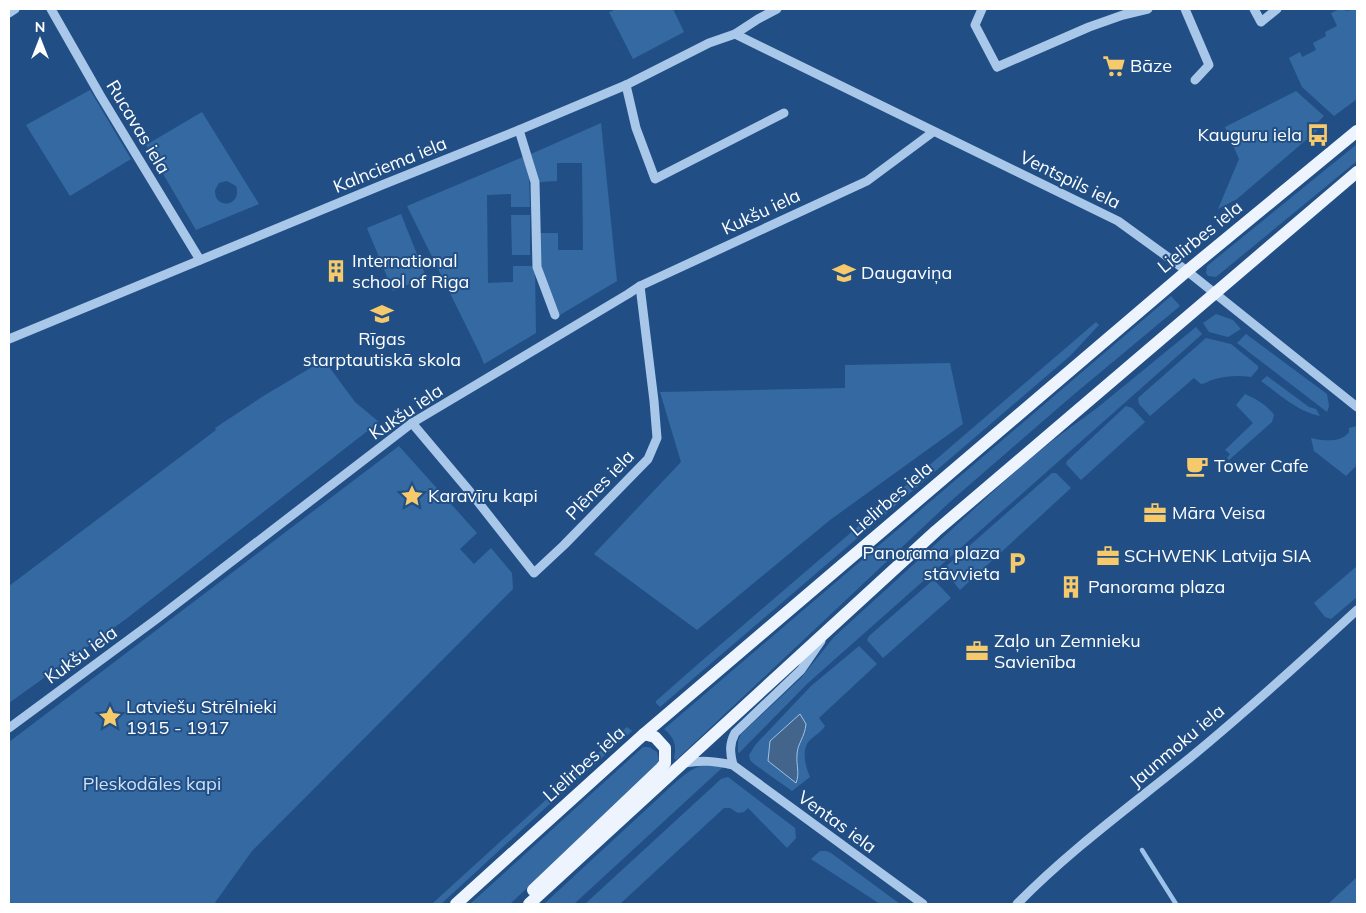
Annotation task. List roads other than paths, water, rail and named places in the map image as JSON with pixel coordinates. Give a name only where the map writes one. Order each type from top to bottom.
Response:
[{"type":"main road","name":"Lielirbes iela","points":[[456,904],[644,734],[1187,270],[1357,131]]},
{"type":"main road","points":[[529,904],[684,764],[936,531],[1357,172]]},
{"type":"main road","points":[[523,904],[535,888],[665,763],[665,748],[655,736],[644,734]]},
{"type":"street","points":[[9,13],[15,9]]},
{"type":"street","name":"Rucavas iela","points":[[51,9],[100,95],[200,260]]},
{"type":"street","name":"Kalnciema iela","points":[[9,339],[626,85],[709,43],[736,34],[777,9]]},
{"type":"street","points":[[982,9],[975,26],[997,67],[1089,27],[1123,15],[1148,9]]},
{"type":"street","points":[[1185,9],[1209,65],[1195,80]]},
{"type":"street","points":[[1254,9],[1261,22],[1277,9]]},
{"type":"street","name":"Ventspils iela","points":[[736,34],[1118,221],[1187,270],[1357,407]]},
{"type":"street","points":[[626,85],[636,128],[655,179],[784,114]]},
{"type":"street","points":[[519,130],[535,182],[537,267],[555,316]]},
{"type":"street","name":"Kukšu iela","points":[[9,728],[158,618],[412,423],[640,286],[867,181],[934,132]]},
{"type":"street","name":"Plēnes iela","points":[[412,423],[471,493],[534,573],[648,459],[657,438],[640,286]]},
{"type":"street","name":"Jaunmoku iela","points":[[1017,904],[1039,882],[1114,818],[1193,756],[1357,610]]},
{"type":"street","points":[[733,765],[730,747],[735,733],[801,670],[828,630]]},
{"type":"street","name":"Ventas iela","points":[[684,764],[714,760],[733,765],[923,904]]},
{"type":"waterway","points":[[1142,850],[1176,904]]},
{"type":"place","name":"Bāze","points":[[1114,66]]},
{"type":"place","name":"Kauguru iela","points":[[1318,135]]},
{"type":"place","name":"International school of Riga","points":[[336,271]]},
{"type":"place","name":"Daugaviņa","points":[[844,273]]},
{"type":"place","name":"Rīgas starptautiskā skola","points":[[382,314]]},
{"type":"place","name":"Tower Cafe","points":[[1197,466]]},
{"type":"place","name":"Karavīru kapi","points":[[412,496]]},
{"type":"place","name":"Māra Veisa","points":[[1155,513]]},
{"type":"place","name":"SCHWENK Latvija SIA","points":[[1108,556]]},
{"type":"place","name":"Panorama plaza stāvvieta","points":[[1017,563]]},
{"type":"place","name":"Panorama plaza","points":[[1071,587]]},
{"type":"place","name":"Zaļo un Zemnieku Savienība","points":[[977,651]]},
{"type":"place","name":"Latviešu Strēlnieki 1915 - 1917","points":[[110,717]]},
{"type":"park label","name":"Pleskodāles kapi","points":[[152,784]]}]
